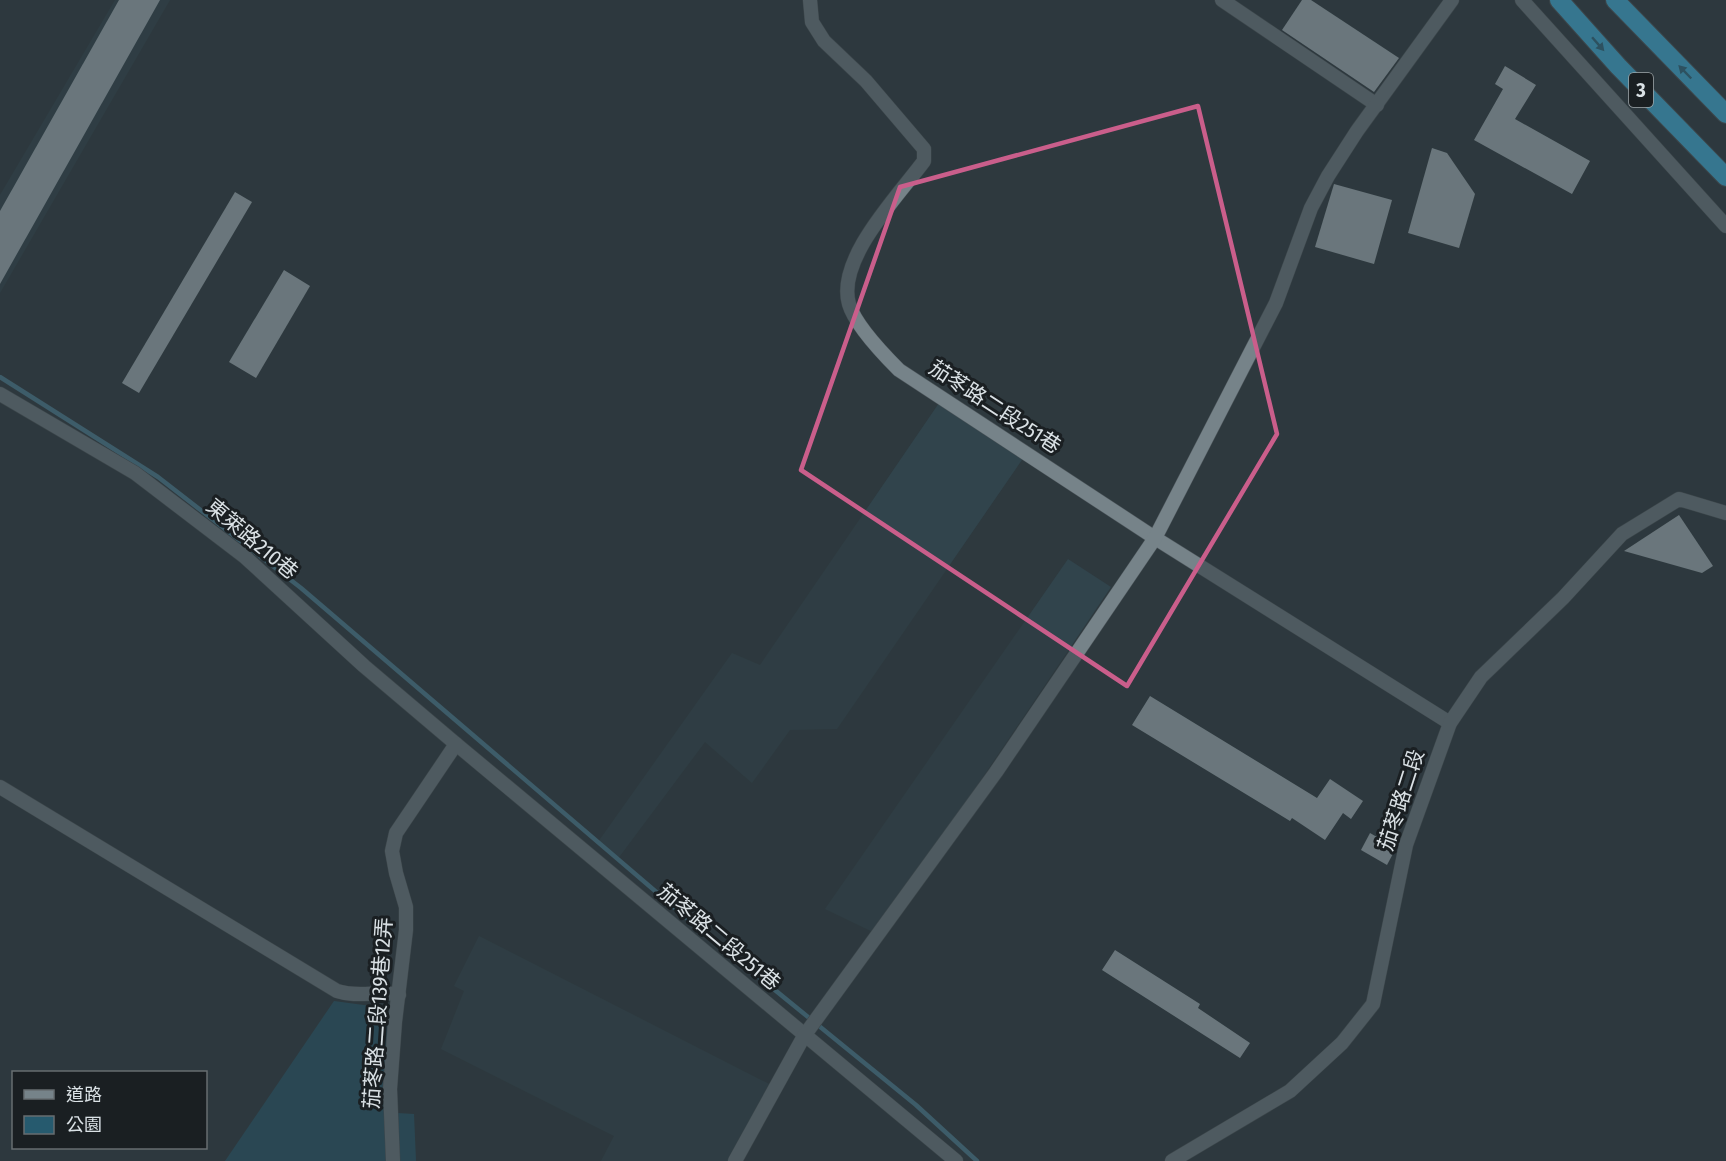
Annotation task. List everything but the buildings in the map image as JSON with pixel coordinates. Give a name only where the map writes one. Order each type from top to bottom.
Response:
[{"type":"highway","name":"3","points":[[1559,0],[1618,66],[1726,177]]},
{"type":"highway","name":"3","points":[[1615,0],[1726,114]]},
{"type":"street","name":"茄苳路二段251巷","points":[[810,0],[812,22],[824,41],[860,75],[924,149],[924,161],[860,248],[849,273],[849,304],[870,337],[899,370],[1155,538],[1450,723]]},
{"type":"street","points":[[1222,0],[1377,105]]},
{"type":"street","points":[[735,1161],[804,1036],[1002,762],[1155,538],[1276,303],[1311,208],[1334,167],[1452,0]]},
{"type":"street","points":[[1522,0],[1726,226]]},
{"type":"street","name":"東萊路210巷","points":[[0,394],[135,473],[180,506],[245,557],[364,666],[456,744]]},
{"type":"street","name":"茄苳路二段","points":[[1172,1161],[1290,1091],[1342,1043],[1373,1004],[1406,845],[1450,723],[1481,677],[1563,598],[1622,534],[1679,499],[1726,513]]},
{"type":"street","name":"茄苳路二段251巷","points":[[456,744],[956,1161]]},
{"type":"street","name":"茄苳路二段139巷12弄","points":[[393,1161],[390,1089],[406,930],[406,908],[392,851],[396,833],[456,744]]},
{"type":"street","points":[[0,787],[338,991],[348,995],[388,992],[399,995]]},
{"type":"highlighted area","points":[[1198,106],[1277,434],[1127,686],[801,470],[900,187]]},
{"type":"shaded area","points":[[115,0],[170,0],[0,293],[0,195]]},
{"type":"shaded area","points":[[939,403],[1026,454],[837,729],[790,730],[752,783],[705,742],[617,860],[598,842],[732,653],[760,665]]},
{"type":"shaded area","points":[[1068,559],[1111,587],[877,934],[825,909]]},
{"type":"shaded area","points":[[479,936],[775,1087],[739,1161],[601,1161],[614,1136],[441,1049],[464,991],[454,986]]},
{"type":"green space","points":[[334,1001],[378,1007],[393,1016],[396,1161],[225,1161]]},
{"type":"green space","points":[[397,1113],[414,1114],[416,1161],[397,1161]]},
{"type":"waterway","points":[[0,377],[158,477],[301,588],[689,920],[916,1105],[977,1161]]}]
